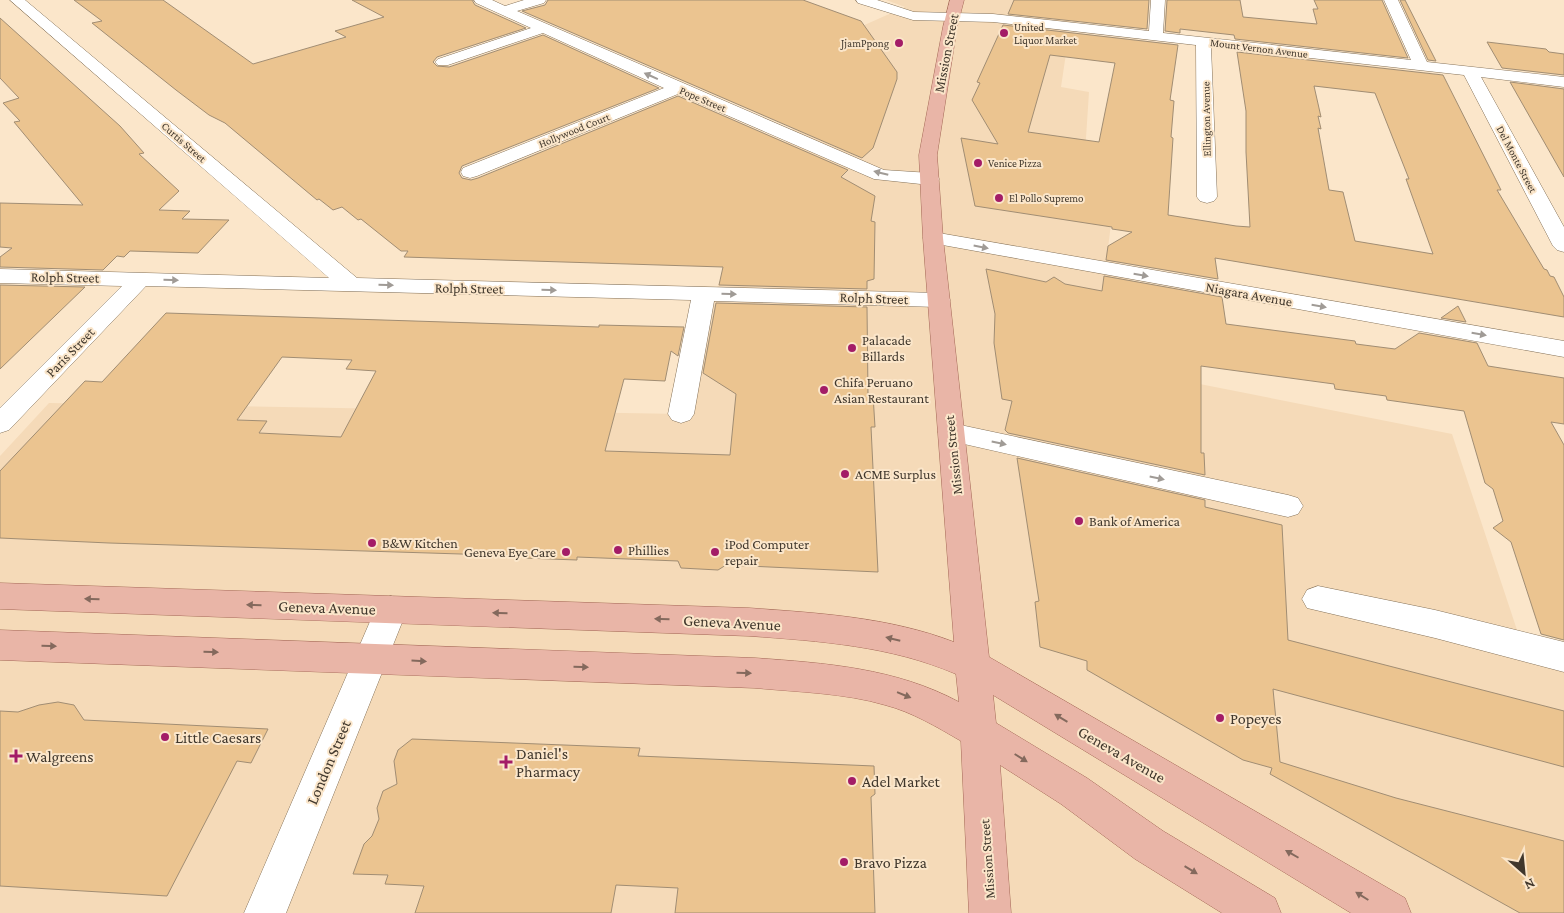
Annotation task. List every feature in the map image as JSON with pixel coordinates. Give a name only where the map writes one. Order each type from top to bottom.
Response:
[{"type":"main road","name":"Mission Street","points":[[957,0],[950,27],[928,155],[933,238],[979,732],[990,913]]},
{"type":"main road","name":"Geneva Avenue","points":[[0,596],[749,622],[827,628],[882,636],[932,648],[973,665],[1390,913]]},
{"type":"main road","points":[[0,645],[755,673],[820,678],[891,690],[938,709],[979,732],[1074,790],[1149,845],[1260,913]]},
{"type":"street","name":"Curtis Street","points":[[17,0],[351,285]]},
{"type":"street","name":"Pope Street","points":[[481,0],[678,88],[881,175],[930,179]]},
{"type":"street","points":[[505,10],[540,0]]},
{"type":"street","name":"Mount Vernon Avenue","points":[[863,0],[913,16],[992,18],[1564,82]]},
{"type":"street","points":[[1156,36],[1158,0]]},
{"type":"street","points":[[1391,0],[1422,66]]},
{"type":"street","points":[[443,62],[544,28]]},
{"type":"street","name":"Ellington Avenue","points":[[1203,42],[1208,197]]},
{"type":"street","name":"Del Monte Street","points":[[1470,72],[1564,246]]},
{"type":"street","name":"Hollywood Court","points":[[470,172],[678,88]]},
{"type":"street","name":"Niagara Avenue","points":[[933,238],[1564,349]]},
{"type":"street","name":"Rolph Street","points":[[0,276],[939,300]]},
{"type":"street","name":"Paris Street","points":[[0,424],[141,279]]},
{"type":"street","points":[[681,414],[704,294]]},
{"type":"street","points":[[951,432],[1288,506]]},
{"type":"street","points":[[1318,599],[1435,624],[1564,657]]},
{"type":"street","name":"London Street","points":[[265,913],[390,610]]},
{"type":"shaded area","points":[[886,0],[1074,0],[1061,87],[1089,92],[1083,184],[1113,208],[1108,248],[1144,298],[1149,374],[1452,434],[1518,633],[1564,644],[1564,913],[0,913],[0,456],[49,403],[681,414],[703,317],[808,96],[763,70],[905,7]]},
{"type":"building","points":[[74,0],[163,0],[253,64],[346,37],[335,31],[384,17],[352,0],[472,0],[475,5],[526,28],[437,57],[433,62],[437,66],[449,67],[543,35],[659,88],[462,166],[459,173],[462,178],[471,180],[478,178],[678,96],[848,170],[841,177],[875,196],[871,221],[875,222],[874,279],[867,281],[867,289],[719,285],[723,267],[404,257],[408,251],[401,251],[361,219],[358,220],[342,207],[333,210],[319,199],[317,200],[225,123],[209,115],[92,23],[102,21]]},
{"type":"building","points":[[548,0],[803,0],[861,21],[897,72],[897,79],[873,148],[862,158],[522,11],[545,5]]},
{"type":"building","points":[[1014,0],[1149,0],[1147,29],[1008,14]]},
{"type":"building","points":[[1167,0],[1240,0],[1243,17],[1317,24],[1313,9],[1318,9],[1314,0],[1382,0],[1408,58],[1235,39],[1234,35],[1180,29],[1180,33],[1165,31]]},
{"type":"building","points":[[1400,0],[1405,0],[1436,61],[1428,60]]},
{"type":"building","points":[[0,18],[120,126],[144,153],[139,154],[179,191],[159,210],[190,211],[182,219],[229,220],[198,253],[130,251],[124,257],[117,256],[103,270],[0,267],[0,257],[12,248],[0,247],[0,203],[83,205],[14,122],[20,121],[3,103],[19,98],[0,78]]},
{"type":"building","points":[[1003,25],[1178,45],[1170,100],[1174,101],[1168,215],[1250,227],[1246,111],[1237,52],[1443,75],[1501,190],[1497,190],[1544,269],[1547,270],[1550,276],[1554,277],[1564,297],[1564,317],[1215,258],[1218,279],[1106,260],[1108,246],[1132,232],[1112,229],[1112,227],[975,206],[961,138],[998,144],[972,100],[980,83],[977,82]],"holes":[[[1050,55],[1115,63],[1099,142],[1028,132]],[[1314,86],[1375,93],[1409,179],[1406,179],[1433,254],[1355,241],[1343,192],[1329,190],[1318,128],[1321,129],[1318,116],[1321,117]]]},
{"type":"building","points":[[1487,42],[1546,49],[1549,52],[1564,54],[1564,75],[1502,68]]},
{"type":"building","points":[[1510,82],[1564,89],[1564,177]]},
{"type":"building","points":[[986,269],[1046,282],[1054,277],[1065,284],[1102,291],[1104,276],[1222,297],[1226,324],[1355,341],[1356,344],[1395,349],[1419,333],[1477,343],[1488,366],[1564,378],[1564,424],[1551,422],[1564,445],[1564,640],[1541,634],[1511,542],[1493,528],[1503,521],[1493,489],[1485,483],[1464,411],[1387,400],[1386,396],[1335,389],[1334,384],[1201,366],[1201,453],[1204,453],[1205,475],[1008,433],[1005,430],[1012,401],[1002,399],[994,343],[995,314]]},
{"type":"building","points":[[0,285],[85,287],[0,369]]},
{"type":"building","points":[[716,303],[867,307],[868,395],[873,395],[875,427],[871,427],[878,572],[726,565],[718,570],[681,568],[678,561],[577,557],[577,560],[524,558],[525,556],[0,538],[0,471],[85,381],[102,382],[166,313],[599,327],[599,325],[684,327],[678,356],[671,351],[665,381],[624,379],[605,451],[730,455],[736,394],[703,373]],"holes":[[[282,357],[352,360],[346,369],[376,371],[341,437],[259,433],[267,421],[237,420]]]},
{"type":"building","points":[[1458,306],[1466,322],[1441,318]]},
{"type":"building","points":[[1017,458],[1205,500],[1205,507],[1282,525],[1288,640],[1564,711],[1564,767],[1273,689],[1280,762],[1396,798],[1564,841],[1564,913],[1520,913],[1270,774],[1272,768],[1243,760],[1087,670],[1087,661],[1040,647],[1035,602],[1039,601]]},
{"type":"building","points":[[58,702],[74,705],[84,720],[268,729],[251,763],[237,761],[167,896],[0,886],[0,711],[18,712],[39,705]]},
{"type":"building","points":[[412,739],[640,748],[638,756],[874,766],[875,794],[871,797],[875,913],[675,913],[678,888],[616,885],[611,913],[415,913],[424,886],[385,884],[388,875],[353,874],[364,844],[372,836],[379,819],[377,808],[383,791],[397,784],[394,761],[398,750]]},
{"type":"place","name":"United Liquor Market","points":[[1004,33]]},
{"type":"place","name":"JjamPpong","points":[[899,43]]},
{"type":"place","name":"Venice Pizza","points":[[978,163]]},
{"type":"place","name":"El Pollo Supremo","points":[[999,198]]},
{"type":"place","name":"Palacade Billards","points":[[852,348]]},
{"type":"place","name":"Chifa Peruano Asian Restaurant","points":[[824,390]]},
{"type":"place","name":"ACME Surplus","points":[[845,474]]},
{"type":"place","name":"Bank of America","points":[[1079,521]]},
{"type":"place","name":"B&W Kitchen","points":[[372,543]]},
{"type":"place","name":"Phillies","points":[[618,550]]},
{"type":"place","name":"Geneva Eye Care","points":[[566,552]]},
{"type":"place","name":"iPod Computer repair","points":[[715,552]]},
{"type":"place","name":"Popeyes","points":[[1220,718]]},
{"type":"place","name":"Little Caesars","points":[[165,737]]},
{"type":"place","name":"Walgreens","points":[[16,756]]},
{"type":"place","name":"Daniel's Pharmacy","points":[[506,762]]},
{"type":"place","name":"Adel Market","points":[[852,781]]},
{"type":"place","name":"Bravo Pizza","points":[[844,862]]}]
